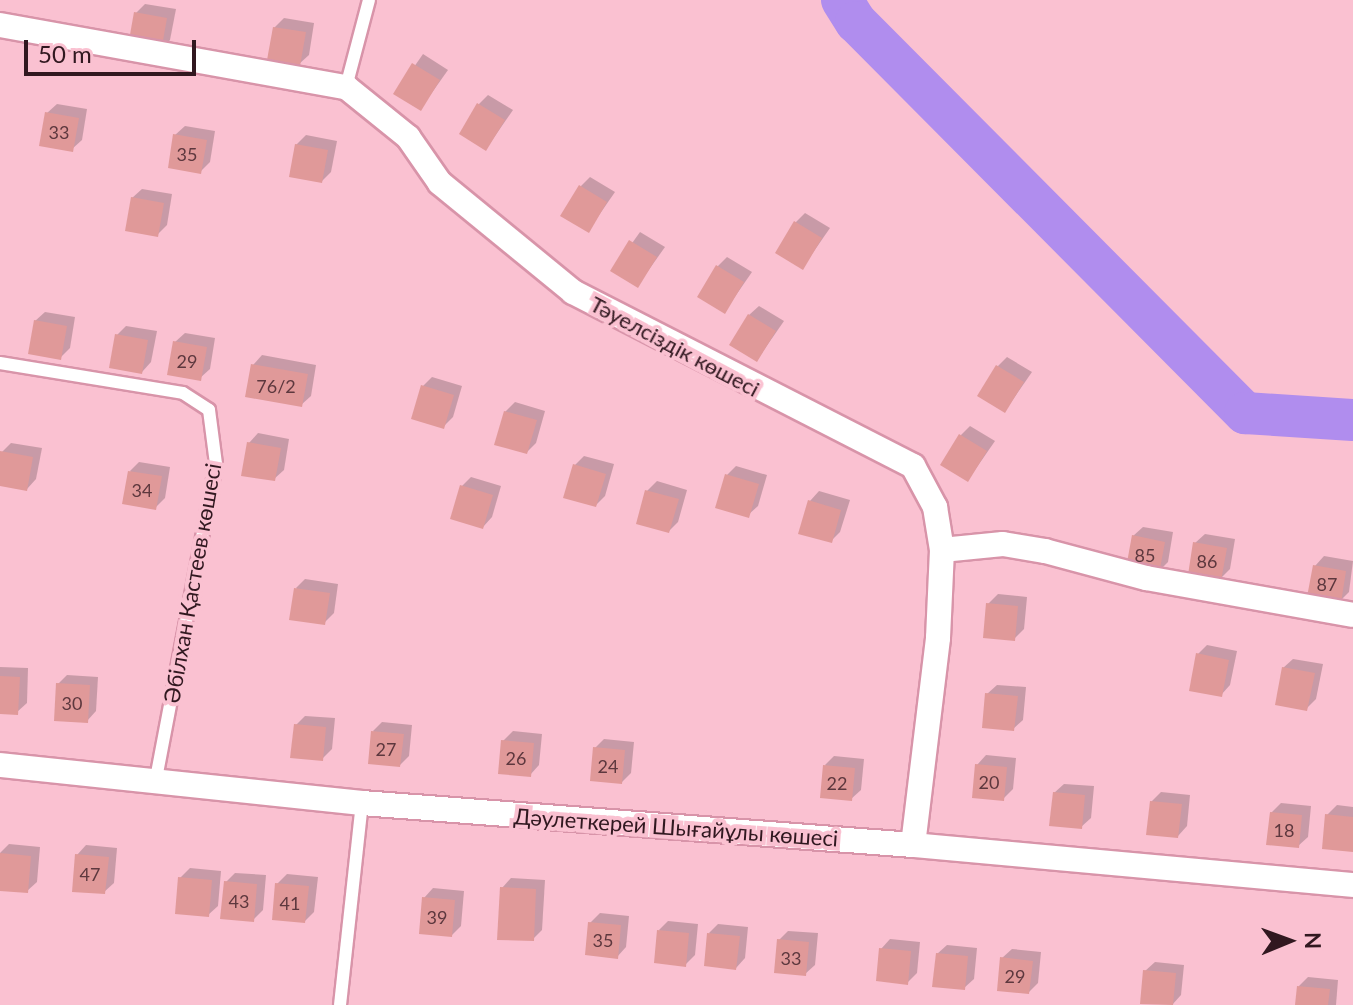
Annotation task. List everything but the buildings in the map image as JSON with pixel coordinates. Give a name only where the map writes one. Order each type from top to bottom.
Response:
[{"type":"street","name":"Тәуелсіздік көшесі","points":[[0,25],[346,87],[408,137],[440,183],[573,292],[688,356],[913,466],[935,507],[942,550],[938,638],[913,845]]},
{"type":"street","points":[[942,550],[1003,544],[1045,551],[1146,578],[1353,615]]},
{"type":"street","name":"Дәулеткерей Шығайұлы көшесі","points":[[0,765],[362,803],[913,845],[1353,885]]},
{"type":"lane","points":[[346,87],[369,0]]},
{"type":"lane","name":"Әбілхан Қастеев көшесі","points":[[0,363],[183,393],[209,410],[216,464],[156,779]]},
{"type":"lane","points":[[340,1005],[362,803]]},
{"type":"waterway","points":[[842,0],[856,22],[1245,413],[1353,420]]}]
